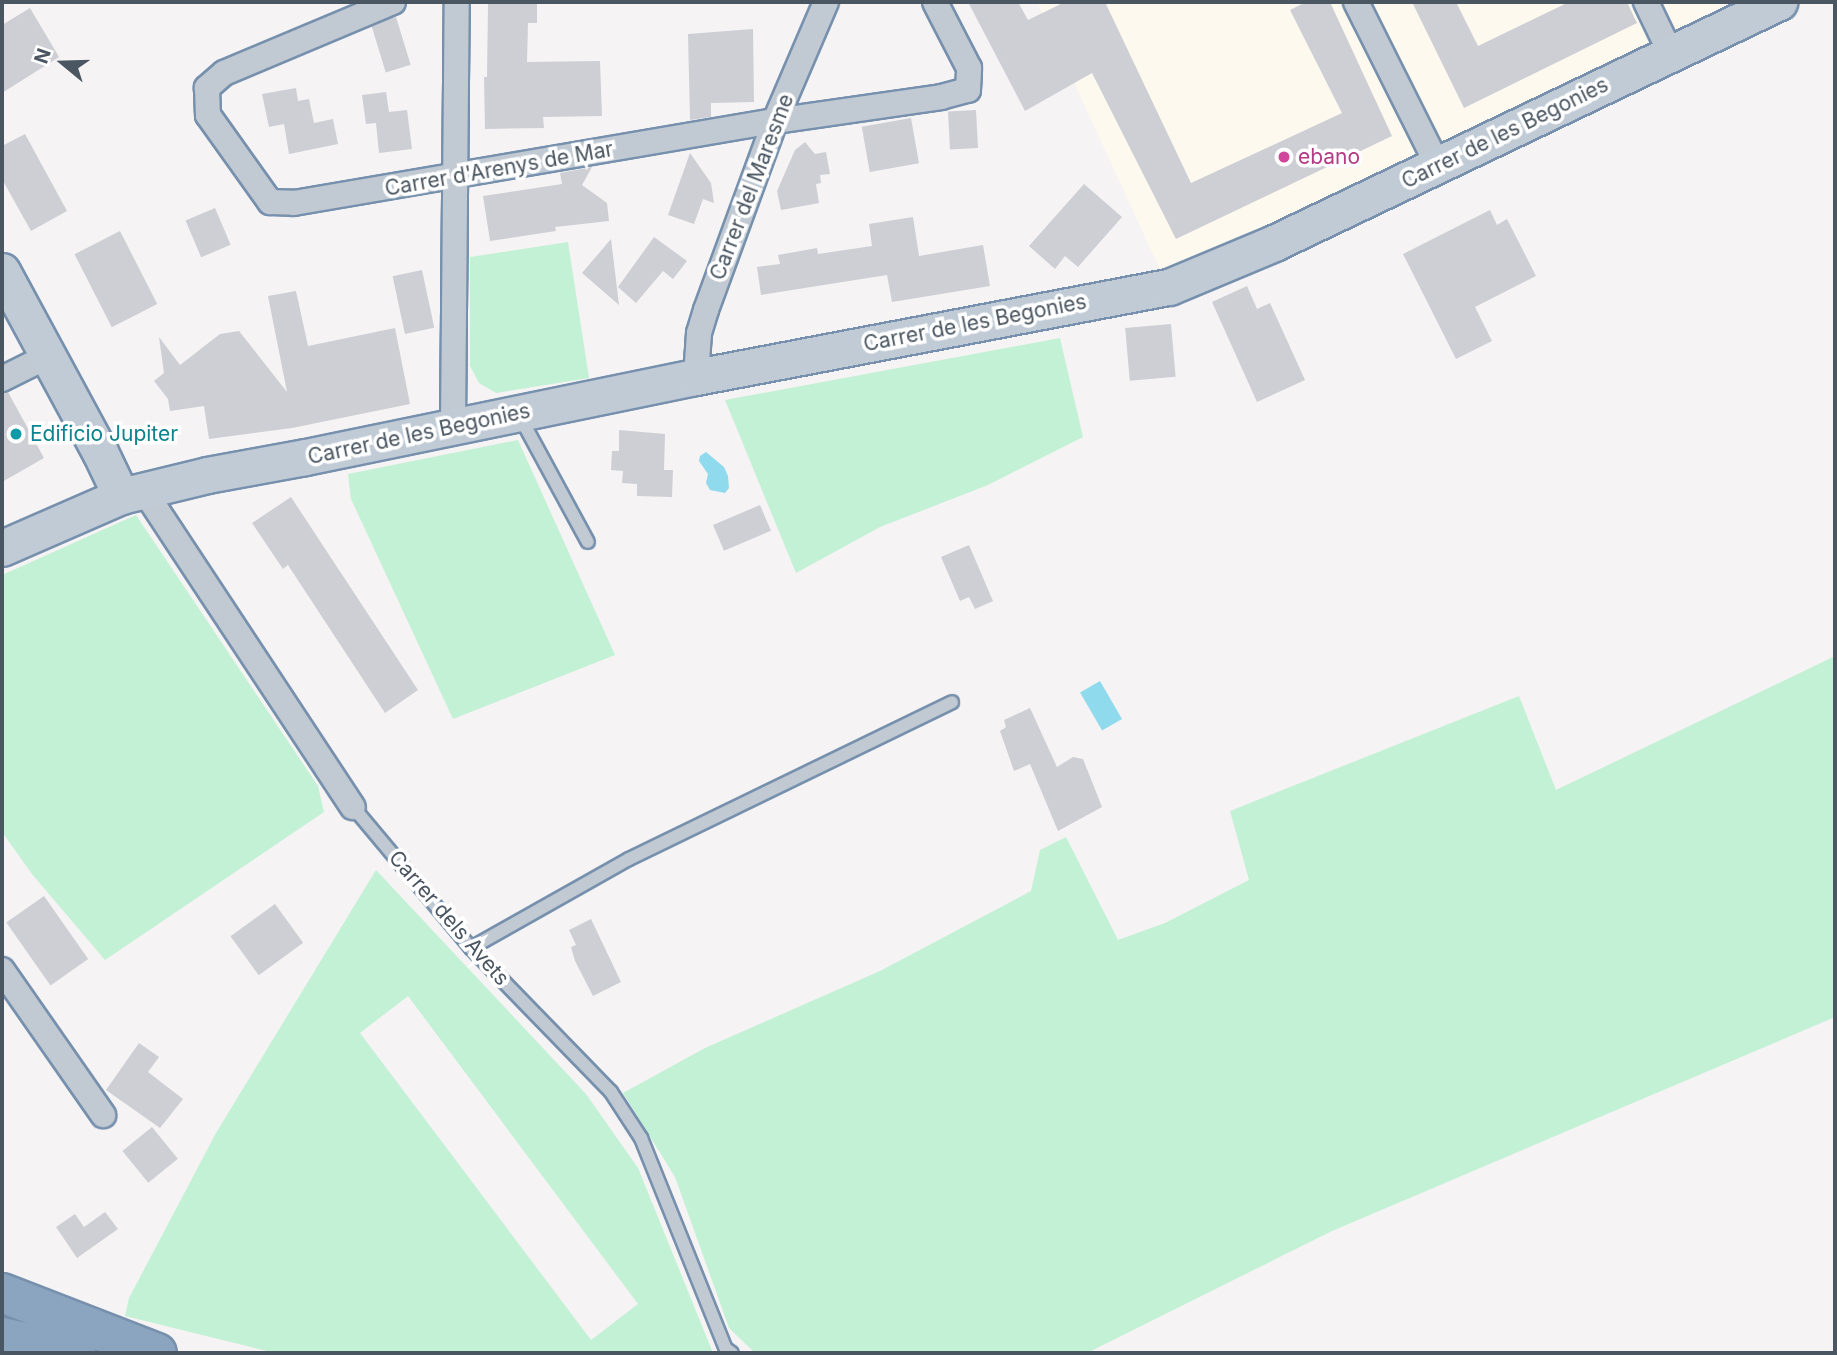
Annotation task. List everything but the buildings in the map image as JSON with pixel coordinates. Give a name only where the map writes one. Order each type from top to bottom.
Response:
[{"type":"highway","points":[[2,1293],[157,1353]]},
{"type":"highway","points":[[2,1337],[76,1353]]},
{"type":"street","name":"Carrer d'Arenys de Mar","points":[[393,2],[224,73],[207,88],[208,115],[270,202],[294,203],[775,121],[941,97],[968,90],[969,68],[935,2]]},
{"type":"street","points":[[453,426],[457,2]]},
{"type":"street","name":"Carrer del Maresme","points":[[695,377],[699,333],[706,310],[775,121],[826,2]]},
{"type":"street","points":[[1356,2],[1438,166]]},
{"type":"street","points":[[1646,2],[1670,52]]},
{"type":"street","name":"Carrer de les Begonies","points":[[2,548],[132,493],[695,377],[1169,287],[1217,270],[1779,2]]},
{"type":"street","points":[[2,271],[48,356],[132,493]]},
{"type":"street","points":[[2,379],[48,356]]},
{"type":"street","name":"Carrer dels Avets","points":[[132,493],[353,807]]},
{"type":"street","points":[[2,970],[103,1115]]},
{"type":"lane","points":[[518,414],[588,542]]},
{"type":"lane","points":[[471,948],[629,859],[952,702]]},
{"type":"lane","name":"Carrer dels Avets","points":[[353,807],[471,948],[619,1104],[641,1138],[726,1349],[732,1353]]},
{"type":"shaded area","points":[[1037,2],[1732,2],[1164,278]]},
{"type":"green space","points":[[568,242],[589,378],[496,393],[479,383],[470,366],[470,257]]},
{"type":"green space","points":[[1060,338],[1083,437],[988,485],[880,527],[796,573],[725,400]]},
{"type":"green space","points":[[518,440],[615,655],[453,719],[351,499],[348,474]]},
{"type":"green space","points":[[136,515],[318,786],[324,812],[105,960],[32,874],[2,832],[2,575]]},
{"type":"green space","points":[[1835,656],[1835,1017],[1332,1231],[1087,1353],[755,1353],[729,1328],[675,1177],[623,1093],[705,1048],[880,971],[1031,891],[1040,850],[1066,837],[1118,940],[1165,923],[1249,880],[1230,811],[1519,696],[1556,790]]},
{"type":"green space","points":[[376,870],[586,1094],[638,1168],[713,1353],[275,1353],[125,1316],[129,1298],[216,1133]],"holes":[[[408,996],[638,1304],[591,1340],[360,1033]]]},
{"type":"water","points":[[706,452],[724,467],[729,488],[725,493],[710,490],[706,483],[708,474],[699,461],[700,456]]},
{"type":"water","points":[[1100,681],[1122,719],[1102,731],[1080,692]]},
{"type":"place","name":"ebano","points":[[1284,157]]},
{"type":"place","name":"Edificio Jupiter","points":[[16,434]]}]
